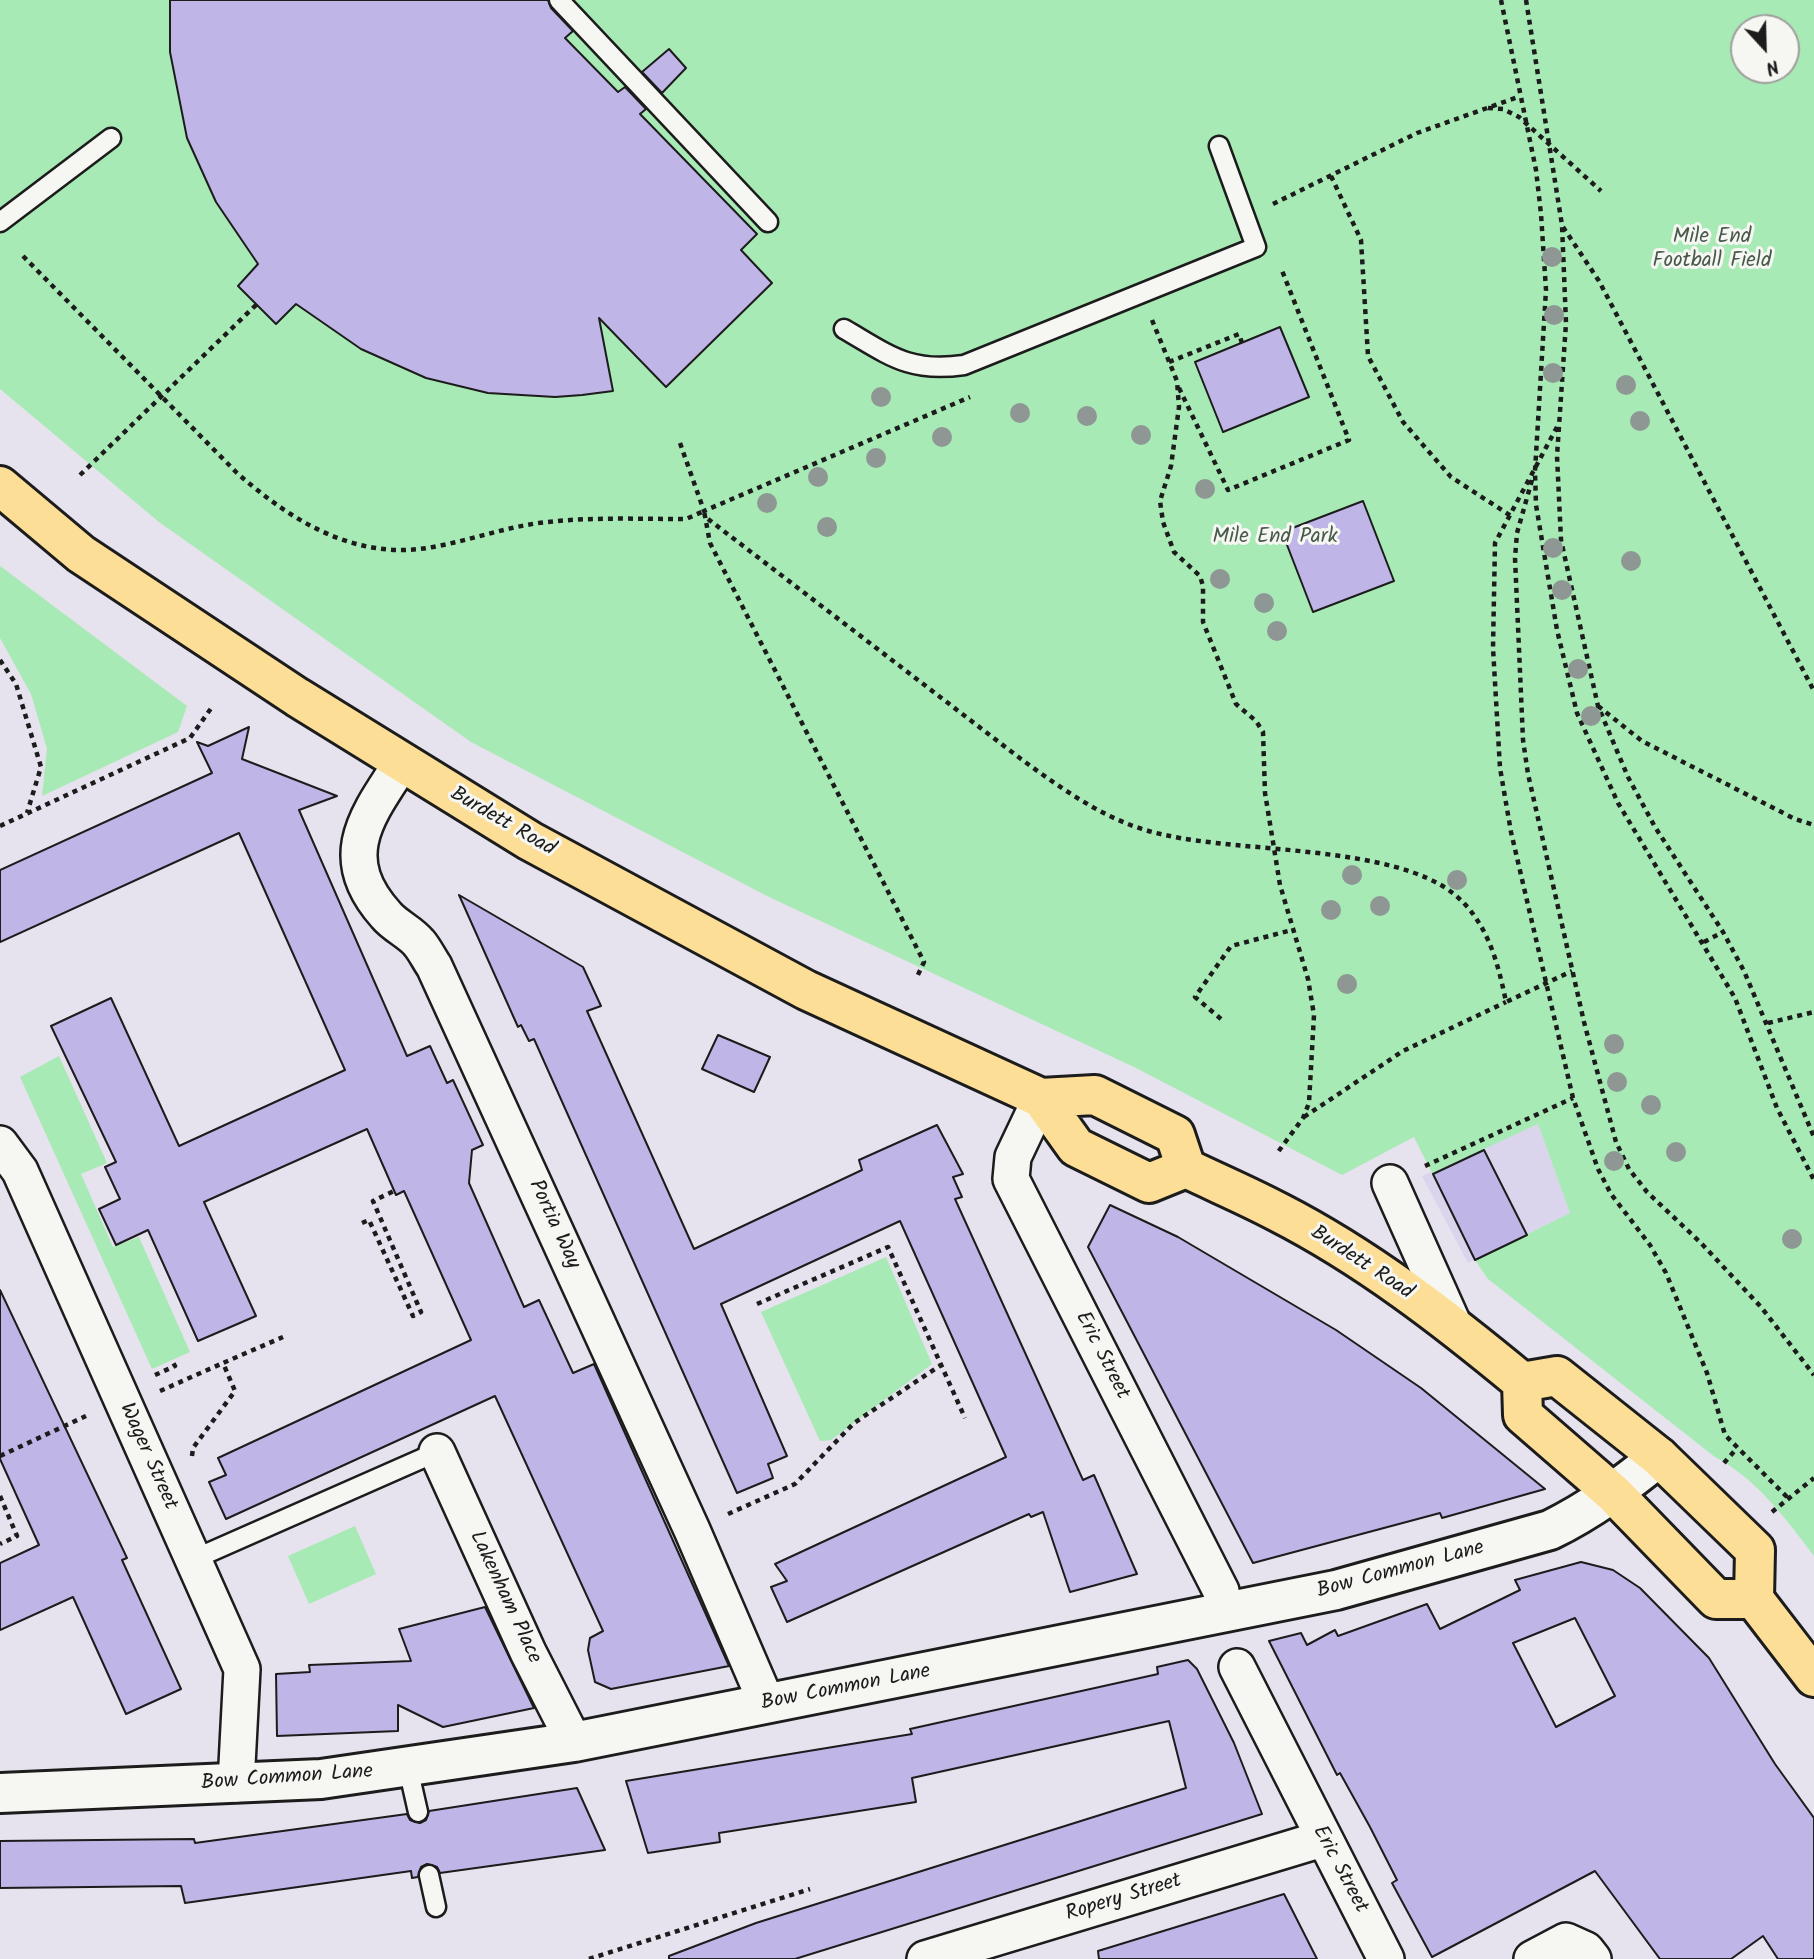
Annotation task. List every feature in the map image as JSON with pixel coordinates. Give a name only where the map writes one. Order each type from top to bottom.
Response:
[{"type":"main road","name":"Burdett Road","points":[[0,486],[81,554],[401,764],[530,841],[806,990],[1041,1098],[1095,1096],[1175,1135],[1186,1168],[1298,1223],[1346,1252],[1454,1326],[1522,1382]]},
{"type":"main road","name":"Burdett Road","points":[[1041,1098],[1076,1147],[1149,1183],[1186,1168]]},
{"type":"main road","points":[[1754,1599],[1716,1599],[1614,1494],[1523,1415],[1522,1382],[1557,1376],[1659,1457],[1755,1550],[1754,1599],[1814,1677]]},
{"type":"street","name":"Portia Way","points":[[401,764],[363,823],[358,863],[371,893],[385,915],[419,942],[434,966],[692,1530],[767,1704]]},
{"type":"street","name":"Eric Street","points":[[1041,1098],[1013,1157],[1011,1179],[1221,1591],[1224,1613]]},
{"type":"street","name":"Wager Street","points":[[0,1144],[20,1171],[242,1669],[236,1784]]},
{"type":"street","points":[[1402,1177],[1454,1326]]},
{"type":"street","name":"Lakenham Place","points":[[437,1452],[527,1652],[574,1742]]},
{"type":"street","name":"Bow Common Lane","points":[[0,1793],[236,1784],[408,1768],[574,1742],[1224,1613],[1336,1590],[1550,1530],[1614,1494],[1659,1457]]},
{"type":"street","name":"Eric Street","points":[[1237,1667],[1322,1839],[1386,1959]]},
{"type":"street","name":"Ropery Street","points":[[925,1959],[1322,1839]]},
{"type":"street","points":[[1532,1959],[1566,1941],[1587,1950],[1593,1959]]},
{"type":"lane","points":[[559,0],[768,222]]},
{"type":"lane","points":[[0,222],[111,138]]},
{"type":"lane","points":[[844,329],[897,360],[918,367],[940,369],[986,358],[1255,247],[1219,146]]},
{"type":"lane","points":[[192,1560],[437,1452]]},
{"type":"lane","points":[[408,1768],[418,1812]]},
{"type":"lane","points":[[429,1875],[436,1907]]},
{"type":"path","points":[[1501,0],[1538,192],[1546,290],[1535,471],[1536,505],[1556,630],[1577,713],[1618,803],[1704,942],[1735,998],[1777,1108],[1814,1180]]},
{"type":"path","points":[[1526,0],[1562,225],[1566,323],[1557,479],[1560,540],[1598,706],[1628,777],[1655,827],[1723,932],[1768,1023],[1814,1137]]},
{"type":"path","points":[[1267,206],[1331,176],[1373,152],[1473,111],[1518,97]]},
{"type":"path","points":[[1473,111],[1503,109],[1525,122],[1601,191]]},
{"type":"path","points":[[1331,176],[1361,240],[1368,356],[1373,367],[1403,422],[1451,477],[1511,516]]},
{"type":"path","points":[[1562,225],[1599,281],[1814,691]]},
{"type":"path","points":[[23,256],[236,473],[271,503],[305,523],[366,549],[408,550],[438,546],[494,530],[549,522],[686,519],[997,385],[986,358]]},
{"type":"path","points":[[1142,294],[1177,381],[1228,490],[1349,440],[1281,268]]},
{"type":"path","points":[[80,475],[257,304]]},
{"type":"path","points":[[1169,362],[1239,334],[1242,342]]},
{"type":"path","points":[[1177,381],[1177,433],[1160,501],[1163,522],[1174,552],[1202,581],[1203,622],[1236,704],[1256,721],[1263,732],[1264,782],[1273,851],[1292,930],[1308,979],[1314,1015],[1312,1087],[1303,1118]]},
{"type":"path","points":[[1560,412],[1556,431],[1495,543],[1493,648],[1500,768],[1511,832],[1573,1098],[1598,1169],[1611,1194],[1650,1245],[1666,1273],[1707,1373],[1725,1435],[1788,1498]]},
{"type":"path","points":[[680,443],[708,518],[1065,791],[1107,815],[1162,835],[1219,845],[1352,859],[1429,878],[1455,895],[1476,920],[1494,952],[1506,1002]]},
{"type":"path","points":[[1535,471],[1517,533],[1515,558],[1523,740],[1534,806],[1607,1117],[1629,1169],[1647,1192],[1701,1243],[1761,1307],[1814,1376]]},
{"type":"path","points":[[708,518],[710,542],[924,962],[916,979]]},
{"type":"path","points":[[0,660],[16,684],[41,767],[27,813]]},
{"type":"path","points":[[1598,706],[1642,741],[1795,819],[1814,825]]},
{"type":"path","points":[[0,825],[190,738],[212,707]]},
{"type":"path","points":[[1221,1019],[1195,997],[1231,946],[1292,930]]},
{"type":"path","points":[[1704,942],[1723,932]]},
{"type":"path","points":[[1278,1152],[1303,1118],[1326,1100],[1403,1051],[1572,971]]},
{"type":"path","points":[[1768,1023],[1814,1012]]},
{"type":"path","points":[[1402,1177],[1573,1098]]},
{"type":"path","points":[[362,1223],[369,1220],[412,1316],[421,1312],[373,1201],[394,1191]]},
{"type":"path","points":[[757,1304],[888,1247],[965,1418]]},
{"type":"path","points":[[0,1456],[283,1337]]},
{"type":"path","points":[[190,1466],[193,1448],[235,1391],[223,1363]]},
{"type":"path","points":[[692,1530],[795,1484],[854,1423],[941,1365]]},
{"type":"path","points":[[1719,1468],[1737,1448]]},
{"type":"path","points":[[1769,1515],[1814,1478]]},
{"type":"path","points":[[0,1496],[17,1536],[0,1544]]},
{"type":"path","points":[[589,1959],[810,1889]]},
{"type":"shaded area","points":[[1538,1124],[1570,1213],[1468,1263],[1422,1176]]},
{"type":"green space","name":"Mile End Park","points":[[0,0],[1814,0],[1814,1556],[1757,1488],[1488,1279],[1475,1260],[1570,1213],[1538,1124],[1432,1173],[1414,1137],[1342,1175],[1134,1067],[769,897],[471,742],[159,522],[0,389]]},
{"type":"green space","points":[[0,566],[187,706],[178,732],[42,796],[47,749],[31,694],[0,638]]},
{"type":"green space","points":[[59,1056],[107,1163],[81,1174],[113,1247],[139,1237],[190,1352],[152,1369],[20,1077]]},
{"type":"green space","points":[[886,1257],[932,1364],[831,1440],[820,1441],[761,1312]]},
{"type":"green space","points":[[355,1526],[376,1574],[309,1604],[288,1556]]},
{"type":"building","points":[[170,0],[548,0],[551,8],[573,31],[565,38],[618,92],[625,87],[646,109],[640,114],[757,234],[741,250],[772,283],[666,387],[599,318],[613,391],[582,395],[555,397],[488,393],[426,378],[361,349],[296,304],[276,324],[238,286],[258,264],[216,202],[187,138],[170,52]]},
{"type":"building","points":[[669,49],[686,68],[662,93],[642,72]]},
{"type":"building","points":[[1280,327],[1309,397],[1223,432],[1195,362]]},
{"type":"building","points":[[1363,501],[1394,581],[1313,612],[1282,532]]},
{"type":"building","points":[[249,727],[242,759],[337,796],[299,810],[407,1056],[430,1046],[447,1083],[453,1080],[483,1145],[472,1150],[469,1183],[524,1307],[539,1300],[573,1373],[594,1364],[729,1666],[611,1689],[595,1682],[588,1650],[590,1638],[603,1631],[495,1396],[226,1519],[209,1482],[226,1475],[218,1458],[471,1340],[404,1191],[396,1195],[367,1129],[204,1202],[256,1316],[198,1341],[148,1230],[116,1245],[99,1209],[120,1199],[105,1167],[116,1162],[51,1026],[111,998],[179,1146],[345,1070],[239,833],[0,942],[0,870],[212,773],[197,742],[208,746]]},
{"type":"building","points":[[459,895],[583,967],[601,1006],[587,1011],[694,1249],[862,1170],[859,1160],[937,1125],[963,1174],[953,1177],[962,1197],[955,1199],[1083,1480],[1094,1475],[1137,1574],[1070,1592],[1043,1512],[1031,1517],[1029,1514],[787,1622],[771,1587],[787,1581],[775,1564],[1006,1457],[900,1221],[721,1304],[787,1456],[768,1464],[773,1478],[737,1493],[534,1039],[529,1041],[521,1025],[518,1027]]},
{"type":"building","points":[[718,1035],[770,1057],[754,1092],[702,1069]]},
{"type":"building","points":[[1484,1150],[1527,1235],[1475,1260],[1433,1174]]},
{"type":"building","points":[[1110,1205],[1178,1237],[1336,1330],[1421,1388],[1545,1489],[1442,1518],[1440,1513],[1253,1563],[1088,1247]]},
{"type":"building","points":[[0,1290],[127,1558],[122,1560],[181,1689],[126,1714],[73,1597],[0,1630],[0,1563],[39,1545],[0,1459]]},
{"type":"building","points":[[1581,1562],[1613,1570],[1640,1588],[1709,1658],[1775,1764],[1814,1818],[1814,1959],[1778,1959],[1763,1936],[1731,1959],[1660,1959],[1595,1871],[1432,1957],[1392,1883],[1397,1880],[1370,1827],[1340,1773],[1337,1775],[1269,1641],[1301,1633],[1307,1645],[1335,1630],[1338,1636],[1427,1604],[1440,1629],[1520,1590],[1515,1580]],"holes":[[[1575,1618],[1615,1696],[1556,1727],[1513,1643]]]},
{"type":"building","points":[[485,1607],[534,1708],[443,1727],[398,1705],[398,1731],[277,1736],[276,1674],[310,1672],[309,1665],[411,1661],[399,1629]]},
{"type":"building","points":[[1188,1660],[1197,1669],[1234,1743],[1262,1814],[795,1959],[669,1959],[669,1956],[756,1923],[1186,1788],[1169,1721],[912,1778],[916,1802],[719,1833],[720,1842],[648,1853],[626,1781],[912,1734],[910,1729],[1158,1674],[1157,1667]]},
{"type":"building","points":[[577,1788],[605,1850],[440,1873],[437,1867],[427,1864],[421,1867],[418,1877],[412,1878],[411,1871],[185,1903],[181,1886],[0,1888],[0,1841],[194,1839],[195,1843],[407,1814],[410,1820],[420,1823],[426,1820],[429,1811]]},
{"type":"building","points":[[1284,1894],[1317,1959],[1099,1959],[1098,1951]]},
{"type":"park label","name":"Mile End Football Field","points":[[1712,250]]}]
